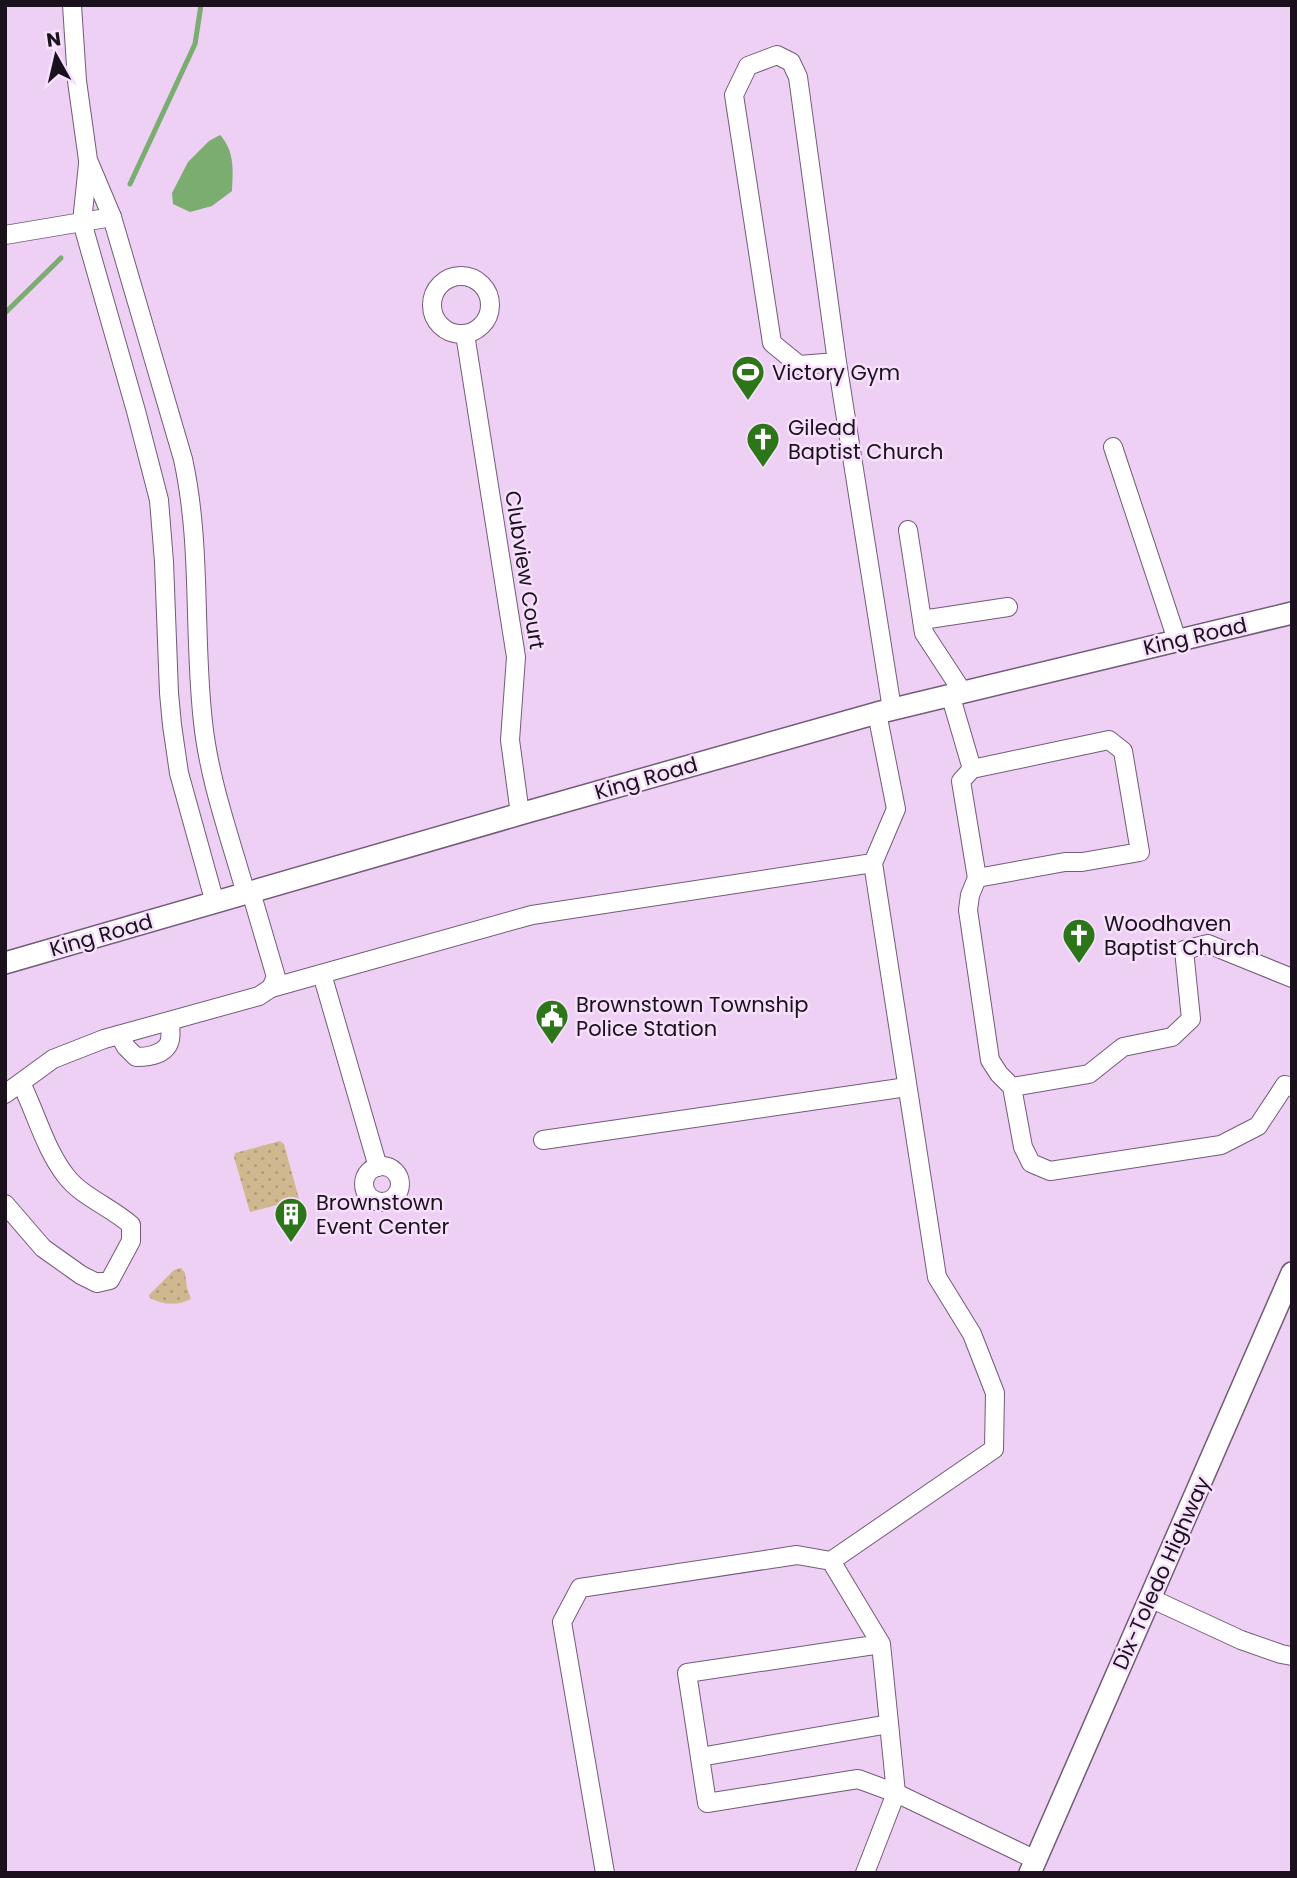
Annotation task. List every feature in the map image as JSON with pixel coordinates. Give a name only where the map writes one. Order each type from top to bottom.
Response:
[{"type":"main road","name":"King Road","points":[[5,963],[884,711],[1292,613]]},
{"type":"main road","name":"Dix-Toledo Highway","points":[[1033,1866],[1292,1273]]},
{"type":"street","points":[[72,5],[77,81],[88,160],[82,222],[159,500],[172,725],[179,773],[215,903]]},
{"type":"street","points":[[604,1873],[562,1622],[580,1588],[797,1555],[831,1561],[994,1449],[995,1393],[972,1334],[937,1277],[907,1087],[873,863],[897,809],[837,362],[798,76],[792,62],[777,55],[748,66],[734,95],[772,343],[799,365],[837,362]]},
{"type":"street","points":[[88,160],[112,217],[183,459],[190,492],[196,562],[203,723],[211,770],[276,977],[271,988]]},
{"type":"street","points":[[5,235],[112,217]]},
{"type":"street","name":"Clubview Court","points":[[465,334],[516,657],[510,740],[520,814]]},
{"type":"street","points":[[136,411],[166,401]]},
{"type":"street","points":[[1113,447],[1177,640]]},
{"type":"street","points":[[908,530],[924,633],[956,693],[972,769]]},
{"type":"street","points":[[164,562],[196,562]]},
{"type":"street","points":[[922,620],[1008,607]]},
{"type":"street","points":[[172,725],[203,723]]},
{"type":"street","points":[[977,878],[1140,852],[1123,751],[1109,740],[972,769],[961,780],[977,878],[970,895],[968,910],[990,1060],[1012,1087],[1023,1147],[1031,1163],[1051,1171],[1221,1145],[1258,1126],[1289,1080]]},
{"type":"street","points":[[5,1094],[53,1059],[119,1035],[258,996],[271,988],[532,915],[873,863]]},
{"type":"street","points":[[1012,1087],[1089,1074],[1123,1047],[1172,1037],[1191,1019],[1184,950],[1208,944],[1292,978]]},
{"type":"street","points":[[322,974],[378,1167]]},
{"type":"street","points":[[119,1035],[136,1057],[146,1057],[160,1052],[168,1045],[170,1021]]},
{"type":"street","points":[[5,1204],[43,1248],[97,1283],[110,1280],[131,1241],[131,1225],[66,1177],[48,1147],[21,1083]]},
{"type":"street","points":[[543,1140],[907,1087]]},
{"type":"street","points":[[831,1561],[881,1644],[896,1793],[865,1873]]},
{"type":"street","points":[[1150,1598],[1241,1640],[1292,1656]]},
{"type":"street","points":[[881,1644],[687,1674],[707,1804],[858,1779],[896,1793],[1033,1866]]},
{"type":"street","points":[[700,1757],[889,1724]]},
{"type":"shaded area","points":[[220,135],[231,154],[232,191],[212,206],[190,212],[173,204],[172,193],[188,162],[209,141]]},
{"type":"shaded area","points":[[280,1141],[284,1144],[299,1199],[250,1212],[235,1153]]},
{"type":"shaded area","points":[[181,1268],[185,1273],[191,1299],[170,1304],[150,1298],[149,1295],[174,1270]]},
{"type":"waterway","points":[[130,184],[195,44],[201,5]]},
{"type":"waterway","points":[[5,313],[61,258]]},
{"type":"place","name":"Victory Gym","points":[[748,402]]},
{"type":"place","name":"Gilead Baptist Church","points":[[763,469]]},
{"type":"place","name":"Woodhaven Baptist Church","points":[[1079,965]]},
{"type":"place","name":"Brownstown Township Police Station","points":[[552,1046]]},
{"type":"place","name":"Brownstown Event Center","points":[[291,1244]]}]
